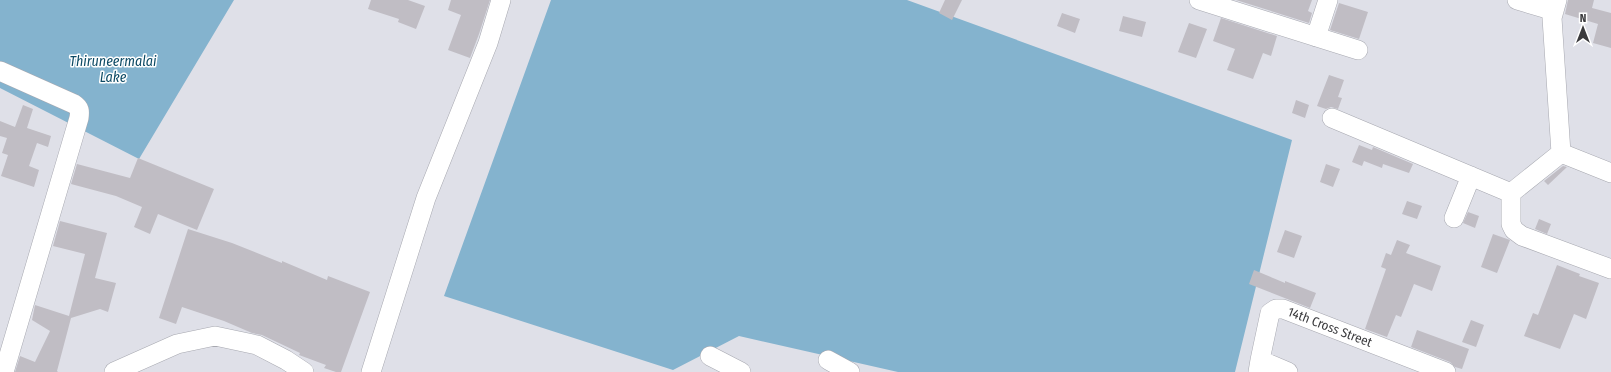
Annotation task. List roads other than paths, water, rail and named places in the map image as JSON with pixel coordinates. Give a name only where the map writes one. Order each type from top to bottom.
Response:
[{"type":"street","points":[[371,372],[426,198],[488,43],[501,0]]},
{"type":"street","points":[[1201,0],[1358,50]]},
{"type":"street","points":[[1316,37],[1328,0]]},
{"type":"street","points":[[1517,0],[1556,6],[1552,18],[1561,153]]},
{"type":"street","points":[[0,71],[74,104],[80,111],[80,118],[4,372]]},
{"type":"street","points":[[1332,118],[1511,193]]},
{"type":"street","points":[[1561,153],[1611,173]]},
{"type":"street","points":[[1511,193],[1561,153]]},
{"type":"street","points":[[1454,218],[1471,176]]},
{"type":"street","points":[[1511,193],[1511,224],[1514,230],[1522,236],[1611,269]]},
{"type":"street","name":"14th Cross Street","points":[[1259,366],[1270,313],[1276,309],[1283,309],[1446,372]]},
{"type":"street","points":[[114,372],[177,344],[215,336],[257,345],[286,360],[304,372]]},
{"type":"street","points":[[710,356],[741,372]]},
{"type":"street","points":[[828,360],[850,372]]},
{"type":"street","points":[[1259,366],[1288,372]]},
{"type":"water","name":"Thiruneermalai Lake","points":[[0,0],[234,0],[139,159],[0,88]]},
{"type":"water","points":[[551,0],[907,0],[1292,140],[1235,372],[898,372],[739,336],[673,370],[444,296]]}]
